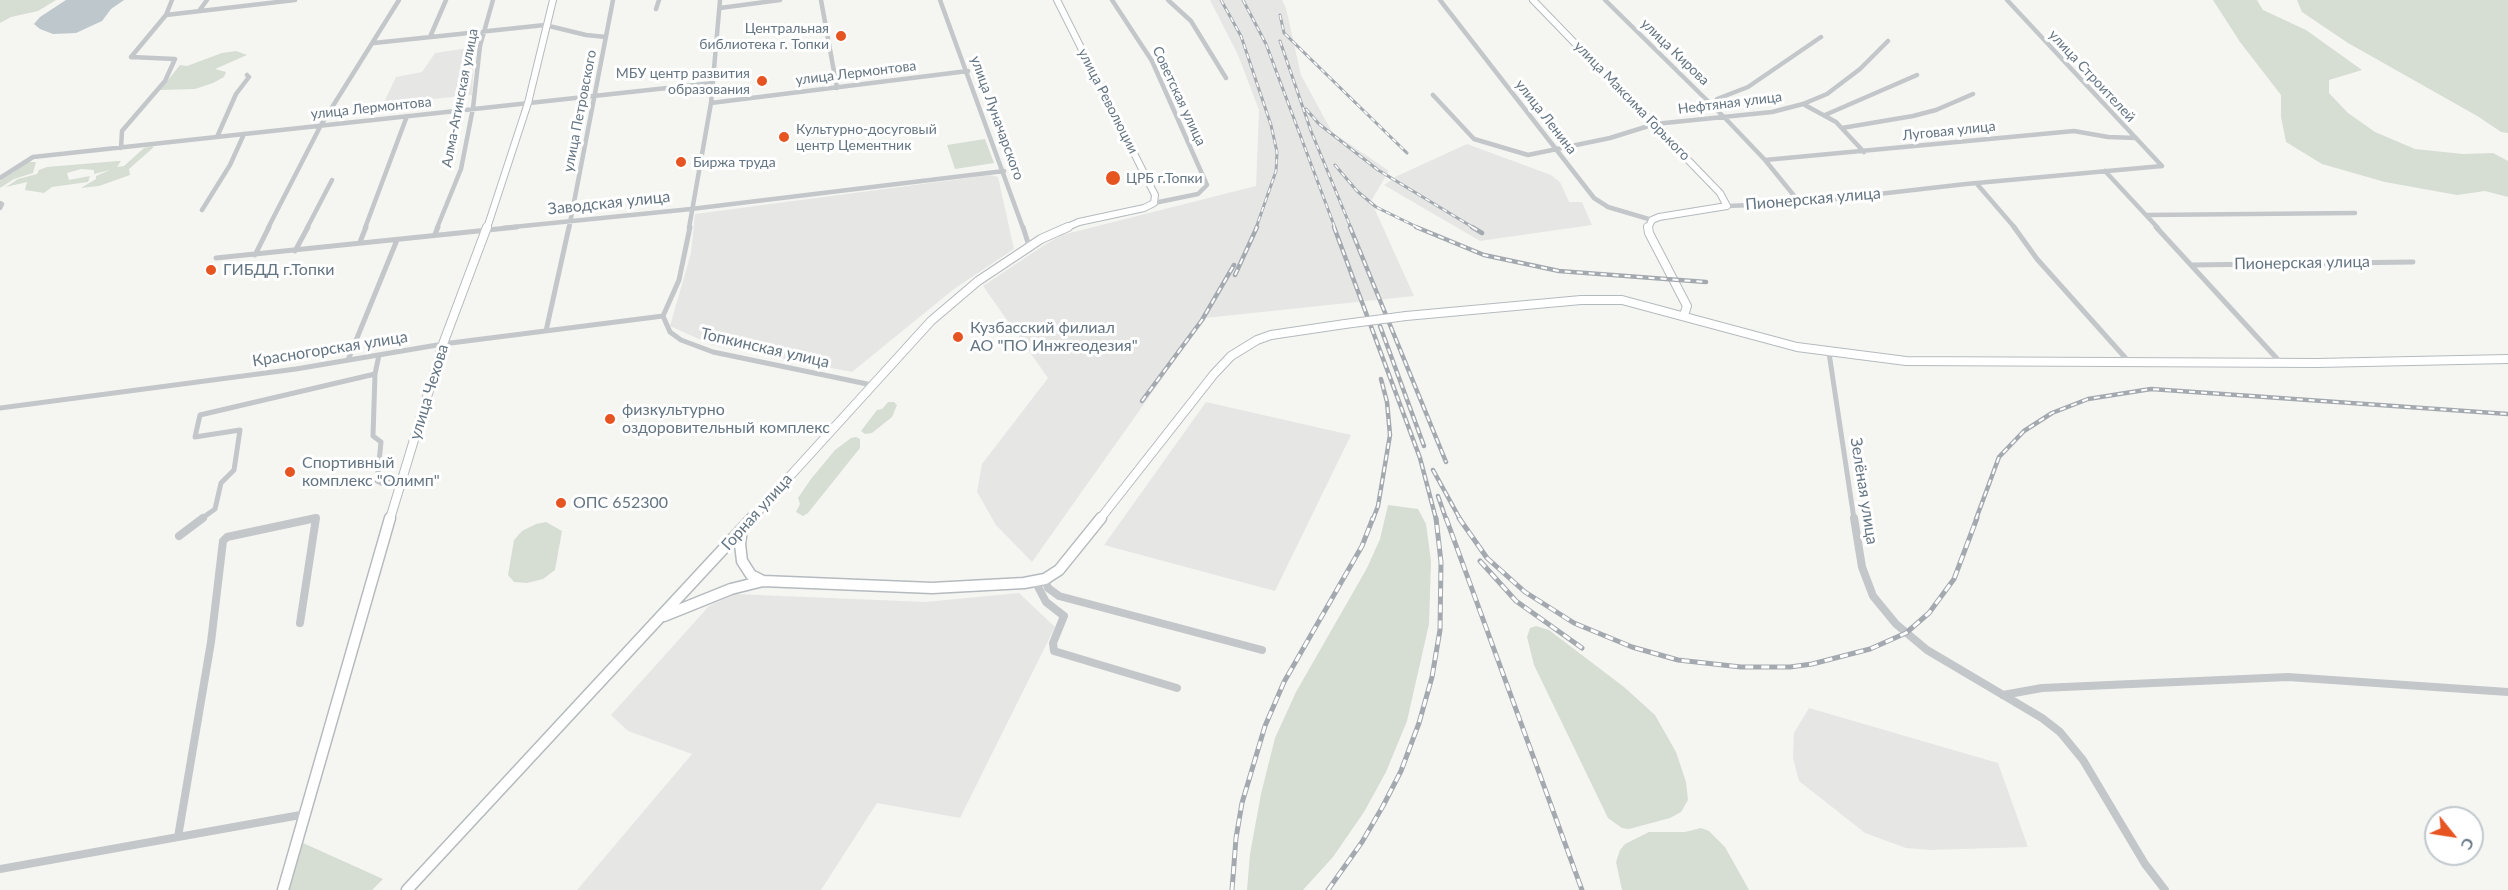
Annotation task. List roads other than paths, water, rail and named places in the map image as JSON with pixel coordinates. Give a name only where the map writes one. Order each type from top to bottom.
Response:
[{"type":"street","points":[[121,148],[122,131],[165,81],[175,59],[131,57],[166,15],[172,0]]},
{"type":"street","points":[[199,11],[207,0]]},
{"type":"street","points":[[166,15],[295,0]]},
{"type":"street","points":[[255,255],[321,125],[399,0]]},
{"type":"street","points":[[430,37],[446,0]]},
{"type":"street","name":"Алма-Атинская улица","points":[[435,234],[461,169],[473,108],[484,31],[494,0]]},
{"type":"street","name":"улица Чехова","points":[[282,890],[306,814],[401,480],[443,344],[486,230],[528,103],[545,25],[553,0]]},
{"type":"street","name":"улица Петровского","points":[[546,331],[571,220],[613,0]]},
{"type":"street","points":[[656,9],[659,0]]},
{"type":"street","points":[[663,316],[679,280],[711,103],[720,0]]},
{"type":"street","points":[[720,8],[780,0]]},
{"type":"street","points":[[821,0],[837,88]]},
{"type":"street","name":"улица Луначарского","points":[[940,0],[968,71],[1029,246]]},
{"type":"street","name":"улица Революции","points":[[1057,0],[1155,195],[1154,203]]},
{"type":"street","name":"Советская улица","points":[[1112,0],[1152,61],[1207,185],[1198,194],[1154,203]]},
{"type":"street","points":[[1168,0],[1191,21],[1226,78]]},
{"type":"street","name":"улица Ленина","points":[[1440,0],[1598,202],[1652,220]]},
{"type":"street","name":"улица Максима Горького","points":[[1533,0],[1720,193],[1727,206]]},
{"type":"street","name":"улица Кирова","points":[[1605,0],[1724,117],[1765,160],[1800,203]]},
{"type":"street","name":"улица Строителей","points":[[2007,0],[2162,166]]},
{"type":"street","points":[[374,43],[545,25],[586,35],[606,37]]},
{"type":"street","points":[[1715,108],[1717,99],[1748,87],[1821,37]]},
{"type":"street","name":"Нефтяная улица","points":[[1433,95],[1474,139],[1522,155],[1610,138],[1655,124],[1772,112],[1803,104],[1827,94],[1860,69],[1888,41]]},
{"type":"street","name":"улица Лермонтова","points":[[711,103],[968,71]]},
{"type":"street","points":[[217,137],[236,94],[249,77],[247,75]]},
{"type":"street","points":[[1825,115],[1917,75]]},
{"type":"street","name":"улица Лермонтова","points":[[0,178],[33,157],[713,83]]},
{"type":"street","points":[[1842,128],[1913,116],[1936,110],[1974,94]]},
{"type":"street","points":[[1803,104],[1825,115],[1842,128],[1864,152]]},
{"type":"street","points":[[360,242],[407,116]]},
{"type":"street","name":"Луговая улица","points":[[1765,160],[2074,131],[2108,137],[2136,138]]},
{"type":"street","points":[[202,210],[230,165],[244,134]]},
{"type":"street","name":"Пионерская улица","points":[[1652,220],[1727,206],[1800,203],[2162,166]]},
{"type":"street","name":"Заводская улица","points":[[216,258],[691,209],[1004,171]]},
{"type":"street","points":[[2104,171],[2281,363]]},
{"type":"street","points":[[295,251],[332,180]]},
{"type":"street","points":[[1977,184],[2004,213],[2037,259],[2131,363]]},
{"type":"street","points":[[0,203],[2,204],[0,208]]},
{"type":"street","name":"Горная улица","points":[[406,890],[742,530],[814,446],[931,321],[954,301],[1029,246],[1079,222],[1144,208],[1154,203]]},
{"type":"street","points":[[2146,215],[2355,213]]},
{"type":"street","points":[[1652,220],[1648,226],[1649,233],[1687,306],[1711,324]]},
{"type":"street","points":[[348,360],[397,240]]},
{"type":"street","name":"Пионерская улица","points":[[2192,265],[2413,262]]},
{"type":"street","points":[[661,617],[731,589],[763,581],[932,588],[1045,579],[1059,570],[1068,560],[1214,374],[1231,356],[1257,340],[1300,329],[1406,316],[1603,299],[1636,302],[1774,342],[1829,353],[1915,362],[2281,363],[2508,359]]},
{"type":"street","points":[[1684,315],[1687,306]]},
{"type":"street","name":"Красногорская улица","points":[[0,408],[284,371],[443,344],[663,316]]},
{"type":"street","name":"Топкинская улица","points":[[663,316],[670,332],[693,345],[734,357],[872,385]]},
{"type":"street","name":"Зелёная улица","points":[[1829,353],[1862,567],[1873,596],[1896,624],[1935,656],[2042,718],[2072,745],[2102,788],[2145,864],[2165,890]]},
{"type":"street","points":[[379,355],[375,374],[373,436],[381,442],[377,481],[381,483],[401,480]]},
{"type":"street","points":[[179,536],[215,509],[221,483],[234,470],[240,430],[195,437],[200,415],[375,374]]},
{"type":"street","points":[[178,837],[211,642],[223,541],[227,537],[316,518],[300,623]]},
{"type":"street","points":[[742,530],[740,544],[742,561],[751,575],[763,581]]},
{"type":"street","points":[[1045,579],[1048,588],[1059,596],[1262,650]]},
{"type":"street","points":[[1035,581],[1046,602],[1064,616],[1053,643],[1054,651],[1176,688]]},
{"type":"street","points":[[2004,695],[2042,688],[2288,677],[2508,692]]},
{"type":"street","points":[[0,869],[306,814]]},
{"type":"railway","points":[[1221,0],[1241,36],[1271,125],[1277,152],[1276,171],[1256,228]]},
{"type":"railway","points":[[1243,0],[1266,44],[1335,228]]},
{"type":"railway","points":[[1280,15],[1284,33],[1407,153]]},
{"type":"railway","points":[[1280,41],[1311,131],[1351,228]]},
{"type":"railway","points":[[1306,109],[1319,124],[1378,170],[1474,228]]},
{"type":"railway","points":[[1335,165],[1357,191],[1376,207],[1419,228]]},
{"type":"railway","points":[[1235,275],[1257,227]]},
{"type":"railway","points":[[1334,227],[1420,458],[1436,519]]},
{"type":"railway","points":[[1350,227],[1446,462]]},
{"type":"railway","points":[[1416,227],[1484,255],[1559,271],[1706,282]]},
{"type":"railway","points":[[1472,227],[1482,233]]},
{"type":"railway","points":[[1142,401],[1202,320],[1234,265]]},
{"type":"railway","points":[[1380,326],[1424,446]]},
{"type":"railway","points":[[1373,519],[1378,506],[1390,435],[1387,402],[1381,379]]},
{"type":"railway","points":[[1976,519],[1999,457],[2024,431],[2052,413],[2088,399],[2151,389],[2508,414]]},
{"type":"railway","points":[[1433,470],[1460,519]]},
{"type":"railway","points":[[1438,496],[1446,519]]},
{"type":"railway","points":[[1232,890],[1236,838],[1242,803],[1265,726],[1284,682],[1362,546],[1373,518]]},
{"type":"railway","points":[[1328,890],[1362,842],[1383,806],[1401,771],[1419,723],[1432,677],[1440,630],[1441,562],[1436,518]]},
{"type":"railway","points":[[1446,518],[1582,890]]},
{"type":"railway","points":[[1459,518],[1487,558],[1525,592],[1574,623],[1632,647],[1678,660],[1741,667],[1790,667],[1812,664],[1870,649],[1906,633],[1929,613],[1954,579],[1977,518]]},
{"type":"railway","points":[[1480,561],[1516,601],[1582,648]]},
{"type":"place","name":"Центральная библиотека г. Топки","points":[[841,36]]},
{"type":"place","name":"МБУ центр развития образования","points":[[762,81]]},
{"type":"place","name":"Культурно-досуговый центр Цементник","points":[[784,137]]},
{"type":"place","name":"Биржа труда","points":[[681,162]]},
{"type":"place","name":"ЦРБ г.Топки","points":[[1113,178]]},
{"type":"place","name":"ГИБДД г.Топки","points":[[211,270]]},
{"type":"place","name":"Кузбасский филиал АО \"ПО Инжгеодезия\"","points":[[958,337]]},
{"type":"place","name":"физкультурно оздоровительный комплекс","points":[[610,419]]},
{"type":"place","name":"Спортивный комплекс \"Олимп\"","points":[[290,472]]},
{"type":"place","name":"ОПС 652300","points":[[561,503]]}]
